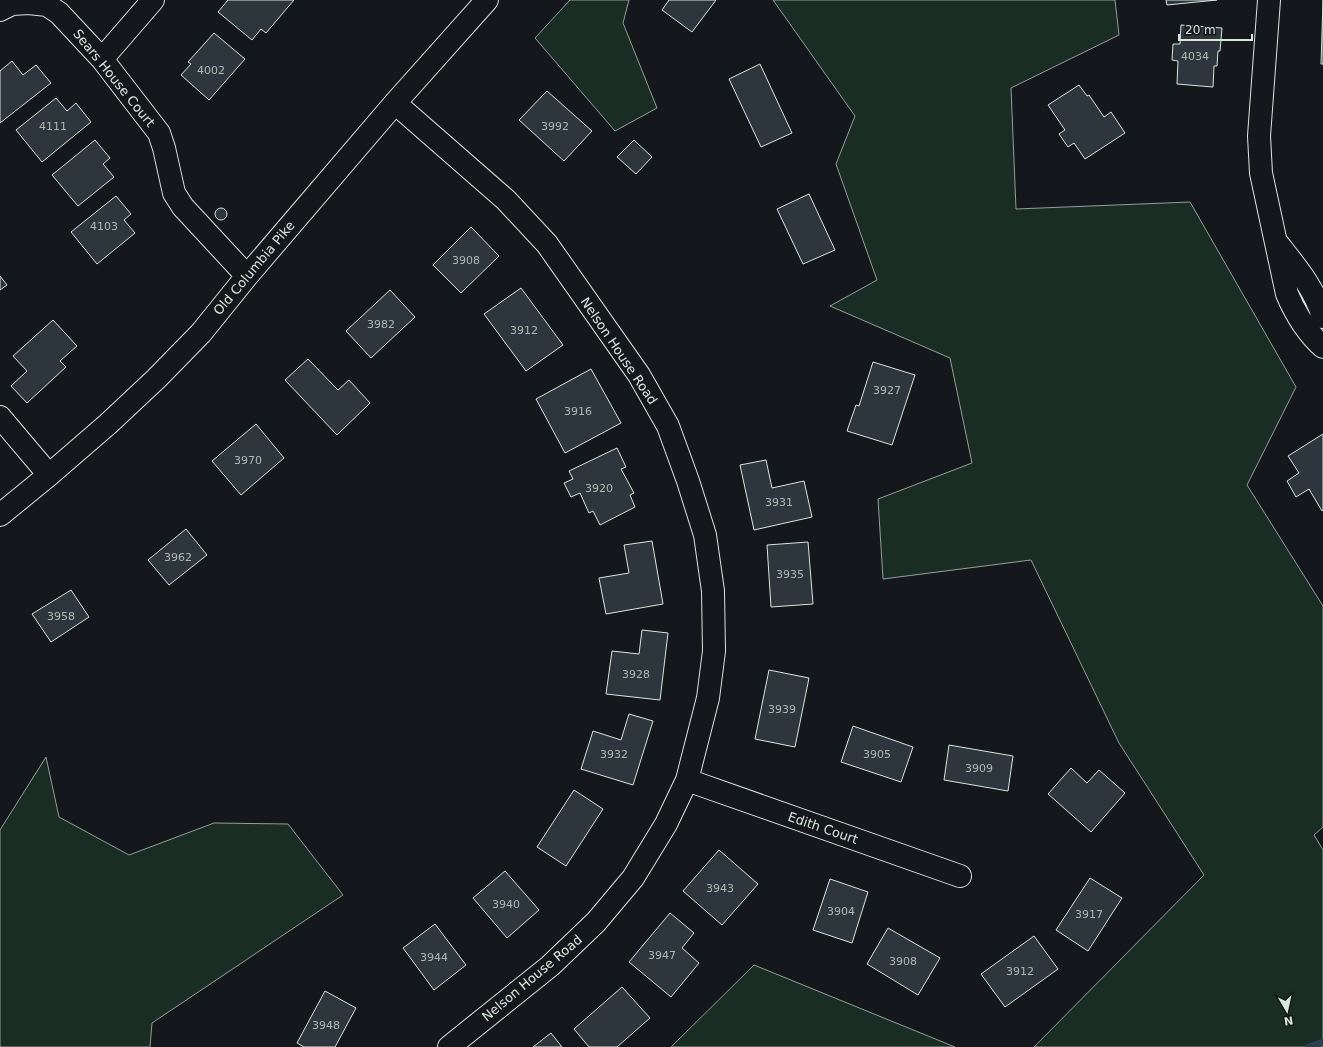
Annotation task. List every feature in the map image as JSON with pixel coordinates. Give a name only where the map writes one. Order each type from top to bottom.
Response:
[{"type":"street","points":[[102,60],[153,0]]},
{"type":"street","name":"Old Columbia Pike","points":[[0,515],[49,476],[108,424],[156,379],[201,333],[247,276],[395,103],[487,0]]},
{"type":"street","points":[[1269,0],[1258,136],[1261,173],[1287,294],[1305,329],[1323,347]]},
{"type":"street","name":"Sears House Court","points":[[0,10],[12,4],[29,3],[47,5],[59,13],[102,60],[159,133],[164,148],[174,193],[183,207],[247,276]]},
{"type":"street","name":"Nelson House Road","points":[[395,103],[506,200],[547,244],[639,375],[668,426],[688,481],[705,535],[713,591],[714,652],[708,698],[687,780],[666,824],[633,878],[596,922],[550,966],[449,1047]]},
{"type":"street","points":[[1277,244],[1304,276],[1319,303],[1323,317]]},
{"type":"street","points":[[0,417],[49,476]]},
{"type":"street","name":"Edith Court","points":[[687,780],[960,876]]},
{"type":"green space","points":[[570,0],[629,0],[623,23],[657,108],[615,131],[535,38]]},
{"type":"green space","points":[[773,0],[1115,0],[1119,35],[1011,88],[1016,209],[1190,202],[1296,387],[1247,485],[1323,606],[1323,827],[1314,835],[1323,850],[1323,1047],[1034,1047],[1204,875],[1119,743],[1031,560],[883,579],[878,499],[972,463],[950,358],[830,306],[877,280],[836,164],[855,116]]},
{"type":"green space","points":[[46,757],[59,817],[129,855],[214,823],[288,824],[343,895],[152,1023],[150,1047],[0,1047],[0,830]]},
{"type":"green space","points":[[754,965],[955,1047],[671,1047]]},
{"type":"building","points":[[228,0],[294,0],[266,33],[261,29],[252,40],[218,12]]},
{"type":"building","points":[[669,0],[716,0],[692,32],[662,10]]},
{"type":"building","points":[[1166,0],[1217,0],[1167,5]]},
{"type":"building","points":[[1323,0],[1323,64],[1321,64]]},
{"type":"building","points":[[1181,25],[1222,28],[1217,66],[1214,66],[1213,87],[1177,84],[1178,61],[1172,60],[1173,44],[1180,44]]},
{"type":"building","points":[[214,33],[245,59],[209,100],[181,75],[191,64],[188,62]]},
{"type":"building","points":[[12,61],[23,75],[36,65],[51,83],[0,123],[0,71]]},
{"type":"building","points":[[760,64],[792,133],[761,147],[729,79]]},
{"type":"building","points":[[1079,85],[1087,96],[1089,95],[1104,117],[1111,112],[1125,133],[1085,159],[1074,143],[1068,147],[1059,134],[1065,130],[1048,105]]},
{"type":"building","points":[[547,91],[592,131],[564,161],[519,120]]},
{"type":"building","points":[[56,98],[67,111],[76,103],[91,122],[42,162],[16,130]]},
{"type":"building","points":[[95,140],[110,158],[103,164],[114,177],[78,206],[52,175]]},
{"type":"building","points":[[634,140],[652,157],[636,174],[617,157]]},
{"type":"building","points":[[809,194],[835,250],[803,264],[777,209]]},
{"type":"building","points":[[116,196],[131,214],[124,220],[135,233],[97,264],[71,232]]},
{"type":"building","points":[[219,208],[223,208],[227,214],[223,220],[219,220],[215,216],[215,212]]},
{"type":"building","points":[[471,227],[499,256],[461,293],[433,265]]},
{"type":"building","points":[[0,276],[7,285],[0,290]]},
{"type":"building","points":[[521,288],[563,345],[526,371],[484,314]]},
{"type":"building","points":[[390,290],[415,317],[371,358],[346,331]]},
{"type":"building","points":[[53,320],[77,346],[60,361],[66,367],[27,403],[11,386],[27,371],[13,356]]},
{"type":"building","points":[[308,359],[338,390],[349,380],[370,403],[337,435],[285,380]]},
{"type":"building","points":[[873,362],[915,375],[892,445],[847,431],[856,405],[859,406]]},
{"type":"building","points":[[591,369],[621,423],[565,453],[536,399]]},
{"type":"building","points":[[256,424],[284,458],[241,495],[212,461]]},
{"type":"building","points":[[1323,434],[1322,511],[1309,489],[1296,497],[1287,481],[1299,473],[1288,456]]},
{"type":"building","points":[[617,448],[626,467],[621,469],[634,493],[630,495],[635,507],[600,525],[593,511],[589,513],[580,493],[571,497],[564,483],[573,479],[569,471]]},
{"type":"building","points":[[766,460],[772,488],[804,481],[812,517],[754,530],[740,465]]},
{"type":"building","points":[[186,529],[207,555],[169,585],[148,560]]},
{"type":"building","points":[[652,541],[663,604],[606,614],[599,578],[629,573],[624,545]]},
{"type":"building","points":[[808,542],[813,604],[771,607],[767,545]]},
{"type":"building","points":[[71,590],[89,617],[51,642],[32,614]]},
{"type":"building","points":[[642,630],[668,633],[660,700],[606,694],[612,651],[639,654]]},
{"type":"building","points":[[769,670],[809,678],[795,747],[755,739]]},
{"type":"building","points":[[629,714],[653,721],[633,785],[581,769],[593,731],[621,740]]},
{"type":"building","points":[[853,726],[913,747],[901,782],[841,762]]},
{"type":"building","points":[[949,745],[1013,756],[1008,791],[944,780]]},
{"type":"building","points":[[1071,768],[1087,783],[1099,770],[1125,793],[1091,832],[1048,794]]},
{"type":"building","points":[[574,790],[603,809],[566,866],[537,847]]},
{"type":"building","points":[[719,850],[758,884],[722,925],[683,891]]},
{"type":"building","points":[[505,871],[539,910],[507,938],[473,898]]},
{"type":"building","points":[[1090,878],[1122,898],[1088,951],[1056,930]]},
{"type":"building","points":[[830,879],[868,892],[852,943],[813,930]]},
{"type":"building","points":[[670,913],[694,933],[682,948],[699,963],[671,997],[629,962]]},
{"type":"building","points":[[435,924],[466,965],[434,990],[403,948]]},
{"type":"building","points":[[888,928],[940,958],[918,995],[867,964]]},
{"type":"building","points":[[1034,936],[1058,969],[1005,1007],[981,974]]},
{"type":"building","points":[[622,987],[650,1018],[617,1047],[589,1047],[574,1029]]},
{"type":"building","points":[[325,991],[356,1008],[335,1047],[304,1047],[297,1043]]},
{"type":"building","points":[[551,1033],[562,1047],[533,1047]]},
{"type":"waterway","points":[[1309,1047],[1323,1042]]}]
